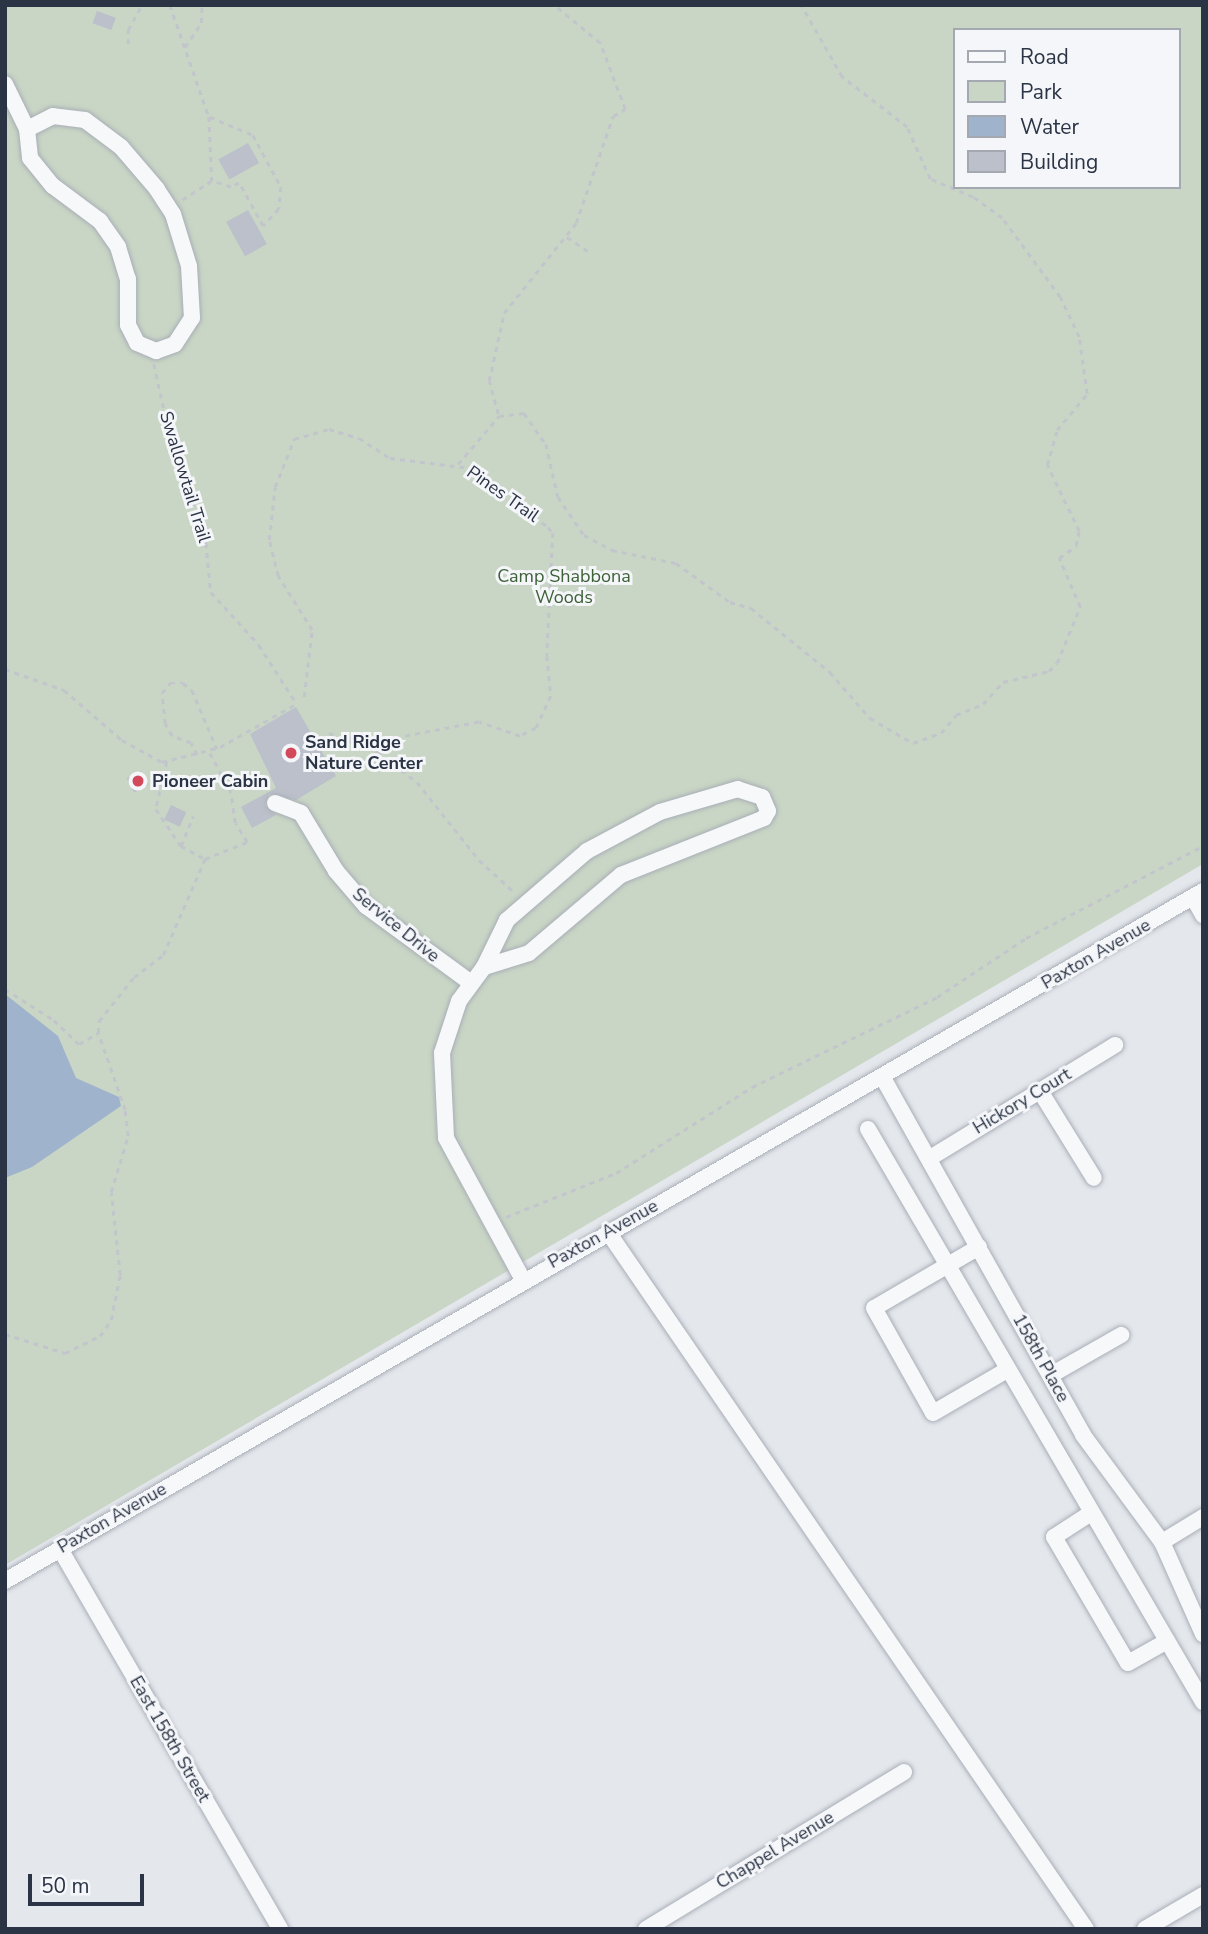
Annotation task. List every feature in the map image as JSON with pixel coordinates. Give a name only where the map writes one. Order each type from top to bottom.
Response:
[{"type":"street","points":[[5,83],[27,128],[26,148],[40,172],[100,221],[118,247],[128,279],[128,325],[137,343],[152,350],[175,344],[191,318],[189,266],[169,209],[141,166],[85,120],[53,116],[27,128]]},
{"type":"street","points":[[484,967],[529,953],[621,875],[754,824],[764,818],[767,805],[756,793],[738,789],[649,817],[587,851],[524,902],[498,936],[484,967],[470,982],[442,1053],[442,1112],[456,1163],[522,1279]]},
{"type":"street","name":"Service Drive","points":[[275,803],[302,813],[336,871],[366,906],[470,982]]},
{"type":"street","points":[[1198,894],[1203,915]]},
{"type":"street","name":"Paxton Avenue","points":[[5,1581],[522,1279],[883,1078],[1198,894]]},
{"type":"street","name":"Hickory Court","points":[[930,1158],[1115,1045]]},
{"type":"street","name":"158th Place","points":[[883,1078],[1083,1435],[1162,1542],[1203,1634]]},
{"type":"street","points":[[1040,1091],[1094,1178]]},
{"type":"street","points":[[868,1129],[1203,1702]]},
{"type":"street","points":[[608,1232],[1086,1929]]},
{"type":"street","points":[[979,1247],[874,1308],[933,1413],[1007,1370]]},
{"type":"street","points":[[1051,1375],[1121,1335]]},
{"type":"street","points":[[1091,1513],[1054,1537],[1128,1663],[1167,1641]]},
{"type":"street","points":[[1162,1542],[1203,1517]]},
{"type":"street","name":"East 158th Street","points":[[60,1549],[280,1929]]},
{"type":"street","name":"Chappel Avenue","points":[[646,1929],[904,1772]]},
{"type":"street","points":[[1145,1929],[1203,1895]]},
{"type":"path","points":[[128,44],[128,30],[142,5]]},
{"type":"path","points":[[170,5],[209,117],[212,181]]},
{"type":"path","points":[[185,47],[201,23],[202,5]]},
{"type":"path","points":[[499,416],[489,381],[498,330],[504,313],[567,237],[590,195],[613,116],[625,109],[626,102],[600,43],[554,5]]},
{"type":"path","points":[[801,5],[842,77],[907,127],[930,179],[953,189]]},
{"type":"path","points":[[209,117],[253,135],[281,187],[279,209],[264,226],[239,183],[231,187],[212,181]]},
{"type":"path","points":[[169,209],[212,181]]},
{"type":"path","points":[[458,464],[499,416],[515,411],[532,421],[547,444],[558,497],[584,535],[612,550],[676,564],[730,602],[751,608],[830,672],[841,690],[894,736],[913,743],[941,733],[956,715],[983,704],[995,686],[1049,671],[1079,615],[1076,593],[1059,558],[1076,546],[1079,531],[1047,466],[1057,430],[1087,394],[1079,337],[1060,297],[1002,218],[973,197],[954,189]]},
{"type":"path","points":[[567,237],[588,251]]},
{"type":"path","name":"Swallowtail Trail","points":[[152,350],[170,436],[206,543],[211,592],[259,645],[295,703],[217,749]]},
{"type":"path","name":"Pines Trail","points":[[304,697],[312,630],[278,576],[269,540],[275,487],[294,439],[329,429],[359,438],[390,458],[458,464],[487,479],[553,533],[547,656],[551,696],[545,715],[536,728],[520,736],[478,722],[395,738],[345,738]]},
{"type":"path","points":[[5,670],[64,690],[122,740],[167,761],[197,755],[217,749],[192,690],[183,683],[170,683],[162,693],[165,724],[172,736],[191,743],[197,755]]},
{"type":"path","points":[[329,733],[377,752],[416,782],[479,860],[524,902]]},
{"type":"path","points":[[5,1334],[65,1353],[100,1336],[118,1301],[120,1275],[111,1203],[128,1136],[98,1033],[99,1021],[134,977],[163,955],[205,859],[247,842],[209,752]]},
{"type":"path","points":[[167,761],[156,809],[180,846],[205,859]]},
{"type":"path","points":[[180,846],[193,816]]},
{"type":"path","points":[[490,1224],[616,1173],[752,1087],[937,997],[1026,938],[1203,846]]},
{"type":"path","points":[[5,989],[54,1020],[79,1044],[98,1033]]},
{"type":"green space","name":"Camp Shabbona Woods","points":[[5,5],[1203,5],[1203,864],[5,1565]]},
{"type":"water","points":[[5,994],[58,1036],[76,1078],[119,1097],[121,1106],[32,1167],[5,1178]]},
{"type":"building","points":[[97,11],[116,18],[111,30],[93,23]]},
{"type":"building","points":[[248,143],[259,163],[229,180],[218,159]]},
{"type":"building","points":[[248,210],[267,244],[245,256],[226,222]]},
{"type":"building","name":"Sand Ridge Nature Center","points":[[296,707],[336,776],[296,800],[269,794],[265,805],[276,815],[252,828],[241,807],[276,788],[250,734]]},
{"type":"building","name":"Pioneer Cabin","points":[[141,771],[148,785],[134,793],[127,778]]},
{"type":"building","name":"Pioneer Cabin","points":[[171,805],[186,812],[180,827],[164,820]]},
{"type":"place","name":"Sand Ridge Nature Center","points":[[291,753]]},
{"type":"place","name":"Pioneer Cabin","points":[[138,781]]}]
